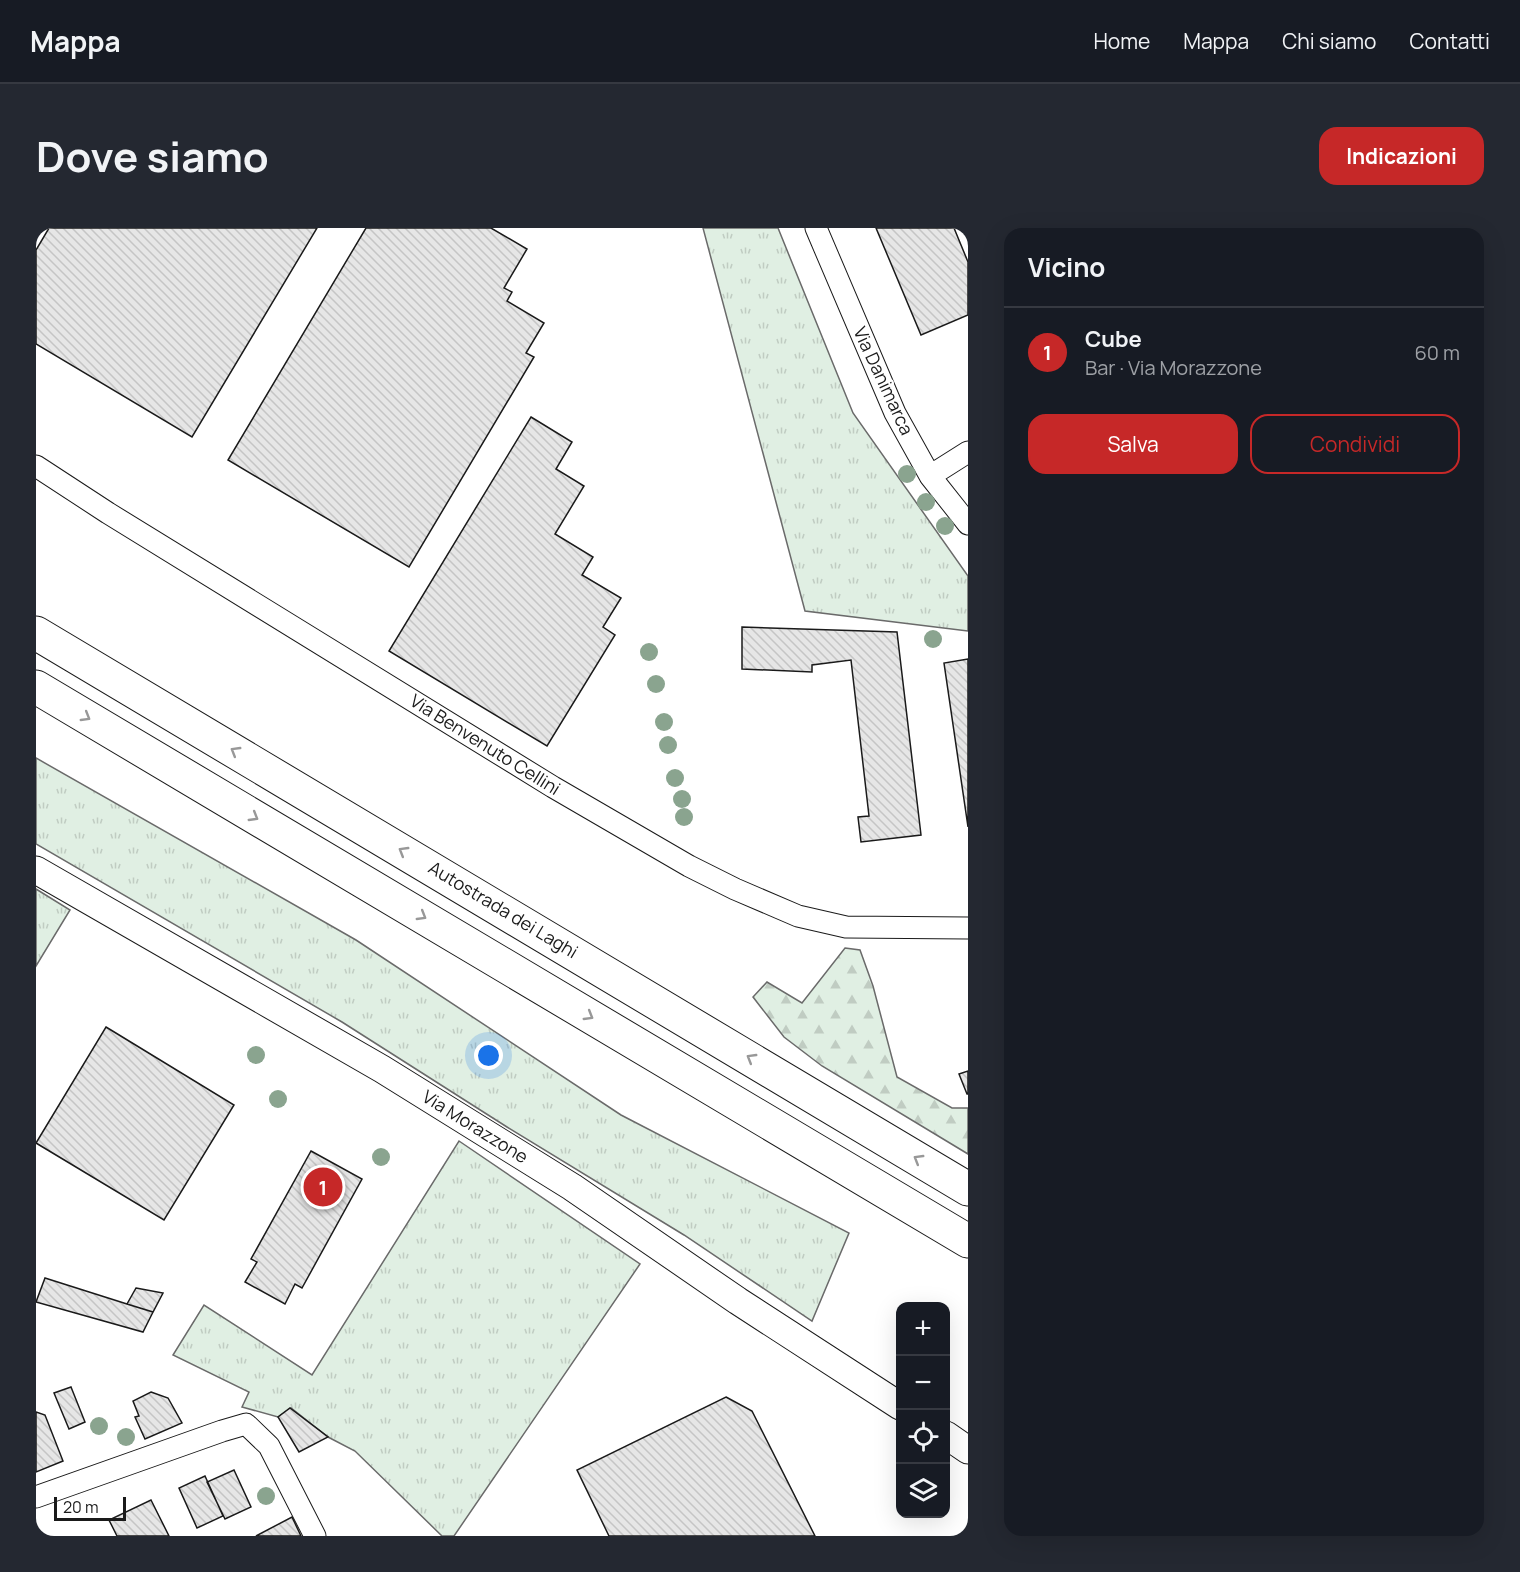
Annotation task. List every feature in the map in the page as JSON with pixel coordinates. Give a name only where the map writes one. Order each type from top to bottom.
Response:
[{"type":"highway","name":"Autostrada dei Laghi","points":[[36,633],[968,1189]]},
{"type":"highway","points":[[36,687],[968,1241]]},
{"type":"street","name":"Via Danimarca","points":[[816,228],[895,413],[930,476],[968,524]]},
{"type":"street","points":[[930,476],[968,452]]},
{"type":"street","name":"Via Benvenuto Cellini","points":[[36,466],[108,513],[553,787],[689,866],[735,889],[798,916],[846,927],[968,928]]},
{"type":"street","name":"Via Morazzone","points":[[36,870],[382,1070],[542,1168],[738,1301],[896,1403]]},
{"type":"street","points":[[36,1497],[246,1424],[269,1446],[315,1536]]},
{"type":"street","points":[[950,1438],[968,1450]]},
{"type":"green space","points":[[703,228],[778,228],[853,413],[968,576],[968,631],[805,611]]},
{"type":"green space","points":[[36,758],[356,940],[621,1115],[849,1233],[812,1321],[684,1235],[507,1127],[342,1022],[36,844]]},
{"type":"green space","points":[[36,889],[70,910],[36,966]]},
{"type":"green space","points":[[845,948],[860,950],[873,986],[897,1077],[952,1108],[968,1108],[968,1154],[822,1066],[784,1037],[753,997],[767,982],[802,1003]]},
{"type":"green space","points":[[459,1141],[640,1264],[454,1536],[442,1536],[355,1451],[328,1437],[291,1408],[278,1417],[242,1407],[249,1392],[173,1355],[204,1305],[312,1375]]},
{"type":"building","points":[[49,228],[317,228],[192,437],[36,344],[36,250]]},
{"type":"building","points":[[366,228],[491,228],[527,249],[504,288],[512,292],[507,301],[544,323],[526,353],[534,357],[409,567],[228,460]]},
{"type":"building","points":[[876,228],[954,228],[968,262],[968,315],[921,335]]},
{"type":"building","points":[[531,417],[572,442],[556,469],[584,486],[555,534],[593,557],[582,575],[621,598],[603,627],[615,635],[547,746],[389,651]]},
{"type":"building","points":[[742,627],[897,632],[921,835],[861,842],[858,817],[869,816],[851,660],[812,665],[812,672],[742,669]]},
{"type":"building","points":[[968,659],[968,827],[944,663]]},
{"type":"building","points":[[106,1027],[234,1105],[164,1220],[36,1143]]},
{"type":"building","points":[[968,1071],[968,1094],[967,1094],[959,1074]]},
{"type":"building","points":[[311,1151],[362,1179],[302,1288],[295,1284],[285,1304],[245,1282],[257,1262],[251,1259]]},
{"type":"building","points":[[45,1278],[153,1312],[143,1332],[36,1302]]},
{"type":"building","points":[[136,1288],[163,1293],[153,1312],[127,1304]]},
{"type":"building","points":[[71,1387],[85,1422],[69,1429],[54,1393]]},
{"type":"building","points":[[151,1392],[168,1398],[182,1423],[145,1439],[135,1417],[139,1416],[133,1401]]},
{"type":"building","points":[[726,1397],[752,1411],[815,1536],[609,1536],[577,1470]]},
{"type":"building","points":[[290,1408],[328,1437],[299,1452],[278,1417]]},
{"type":"building","points":[[36,1412],[45,1415],[63,1461],[36,1472]]},
{"type":"building","points":[[234,1470],[251,1507],[225,1519],[207,1482]]},
{"type":"building","points":[[205,1476],[223,1516],[197,1528],[179,1488]]},
{"type":"building","points":[[151,1500],[169,1536],[117,1536],[109,1520]]},
{"type":"building","points":[[292,1517],[301,1536],[256,1536]]},
{"type":"place","name":"Cube","points":[[323,1187]]}]
